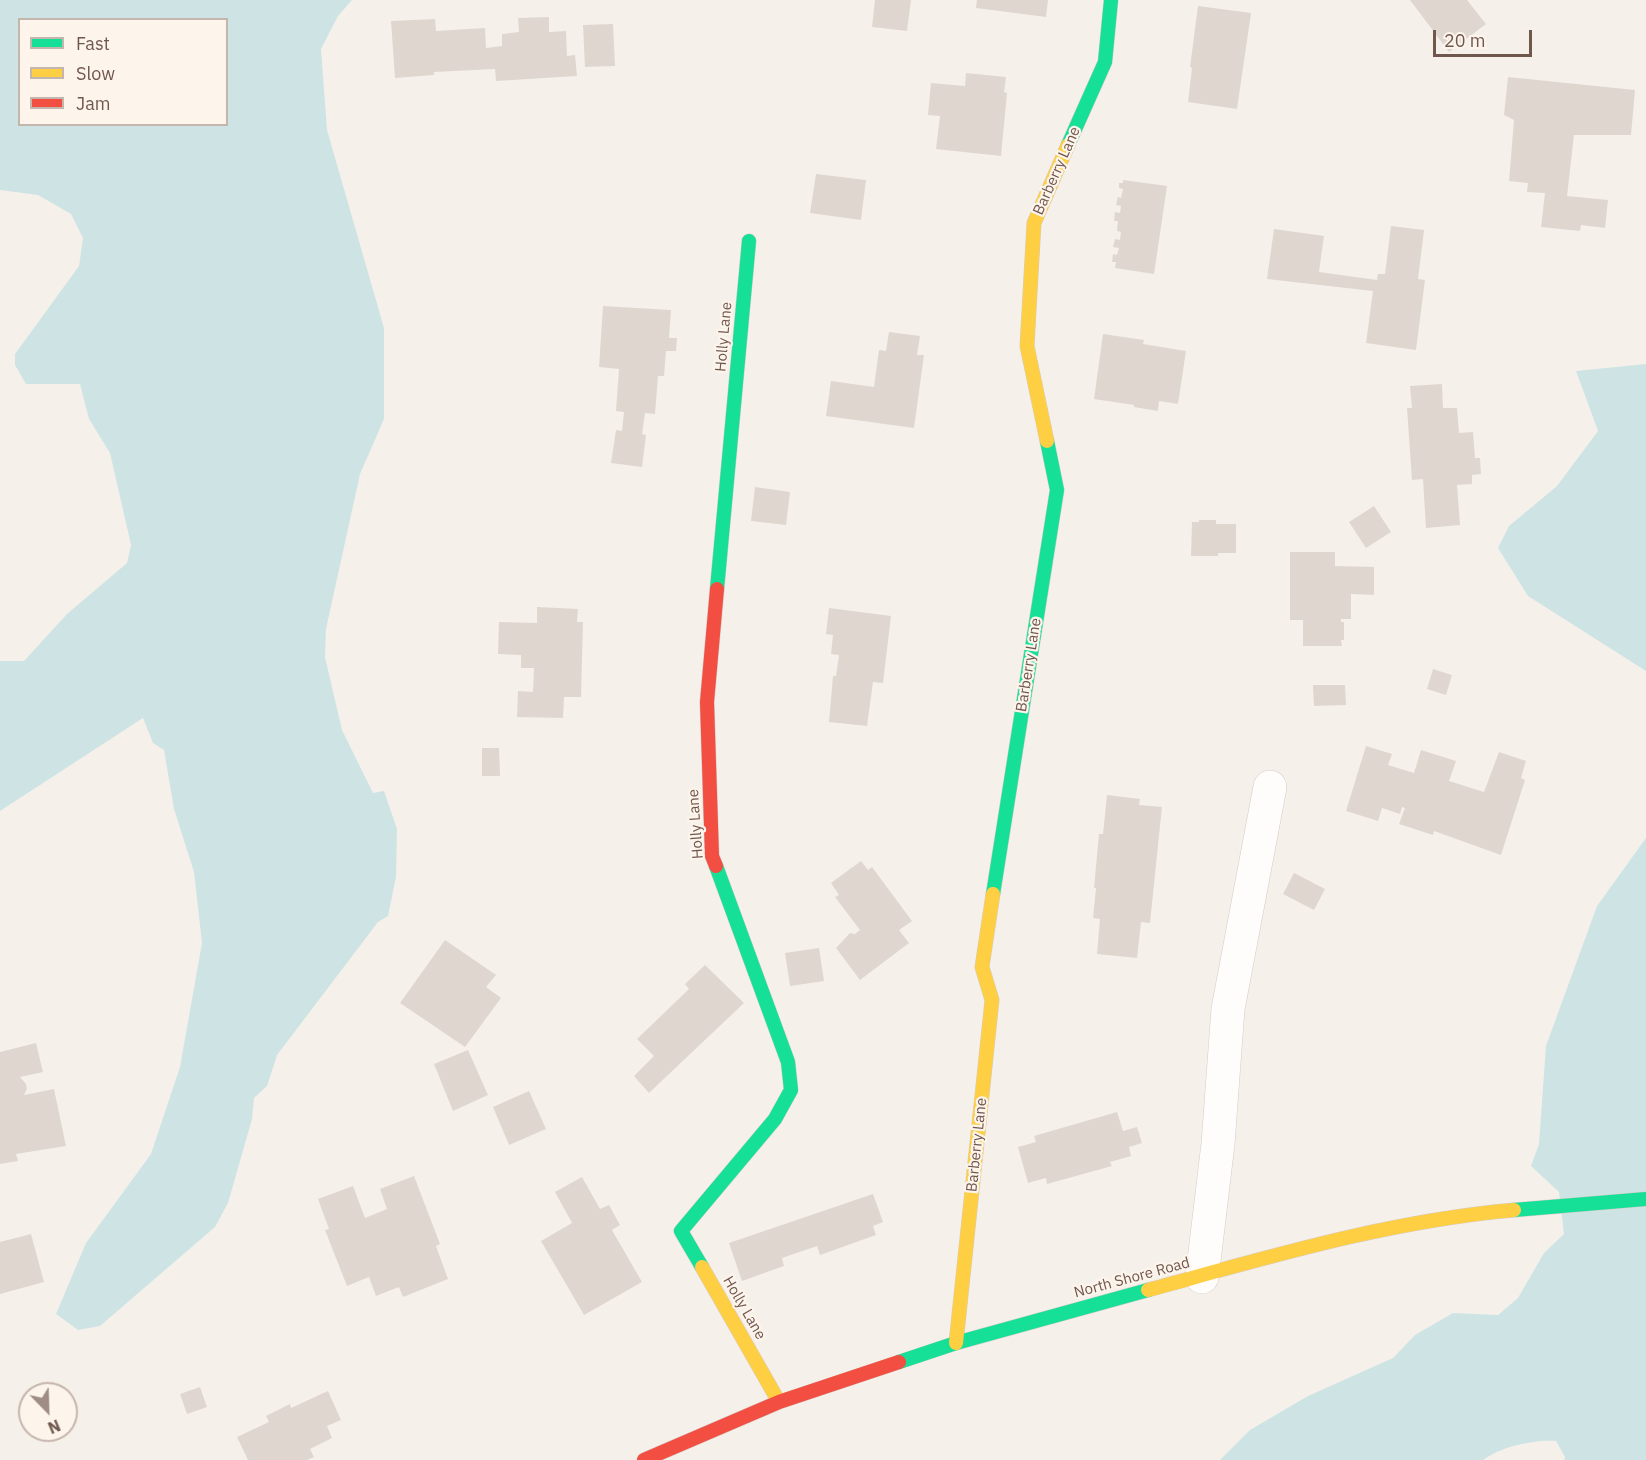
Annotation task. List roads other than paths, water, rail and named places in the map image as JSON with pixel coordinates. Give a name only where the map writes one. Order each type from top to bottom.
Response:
[{"type":"street","name":"Barberry Lane","points":[[956,1343],[992,999],[982,967],[1057,490],[1027,346],[1034,223],[1105,62],[1111,0]]},
{"type":"street","name":"Holly Lane","points":[[749,241],[707,702],[712,856],[788,1062],[791,1090],[775,1119],[681,1231],[778,1402]]},
{"type":"street","points":[[1202,1276],[1218,1144],[1228,1009],[1270,787]]},
{"type":"street","name":"North Shore Road","points":[[644,1460],[778,1402],[956,1343],[1330,1240],[1471,1214],[1646,1199]]}]
